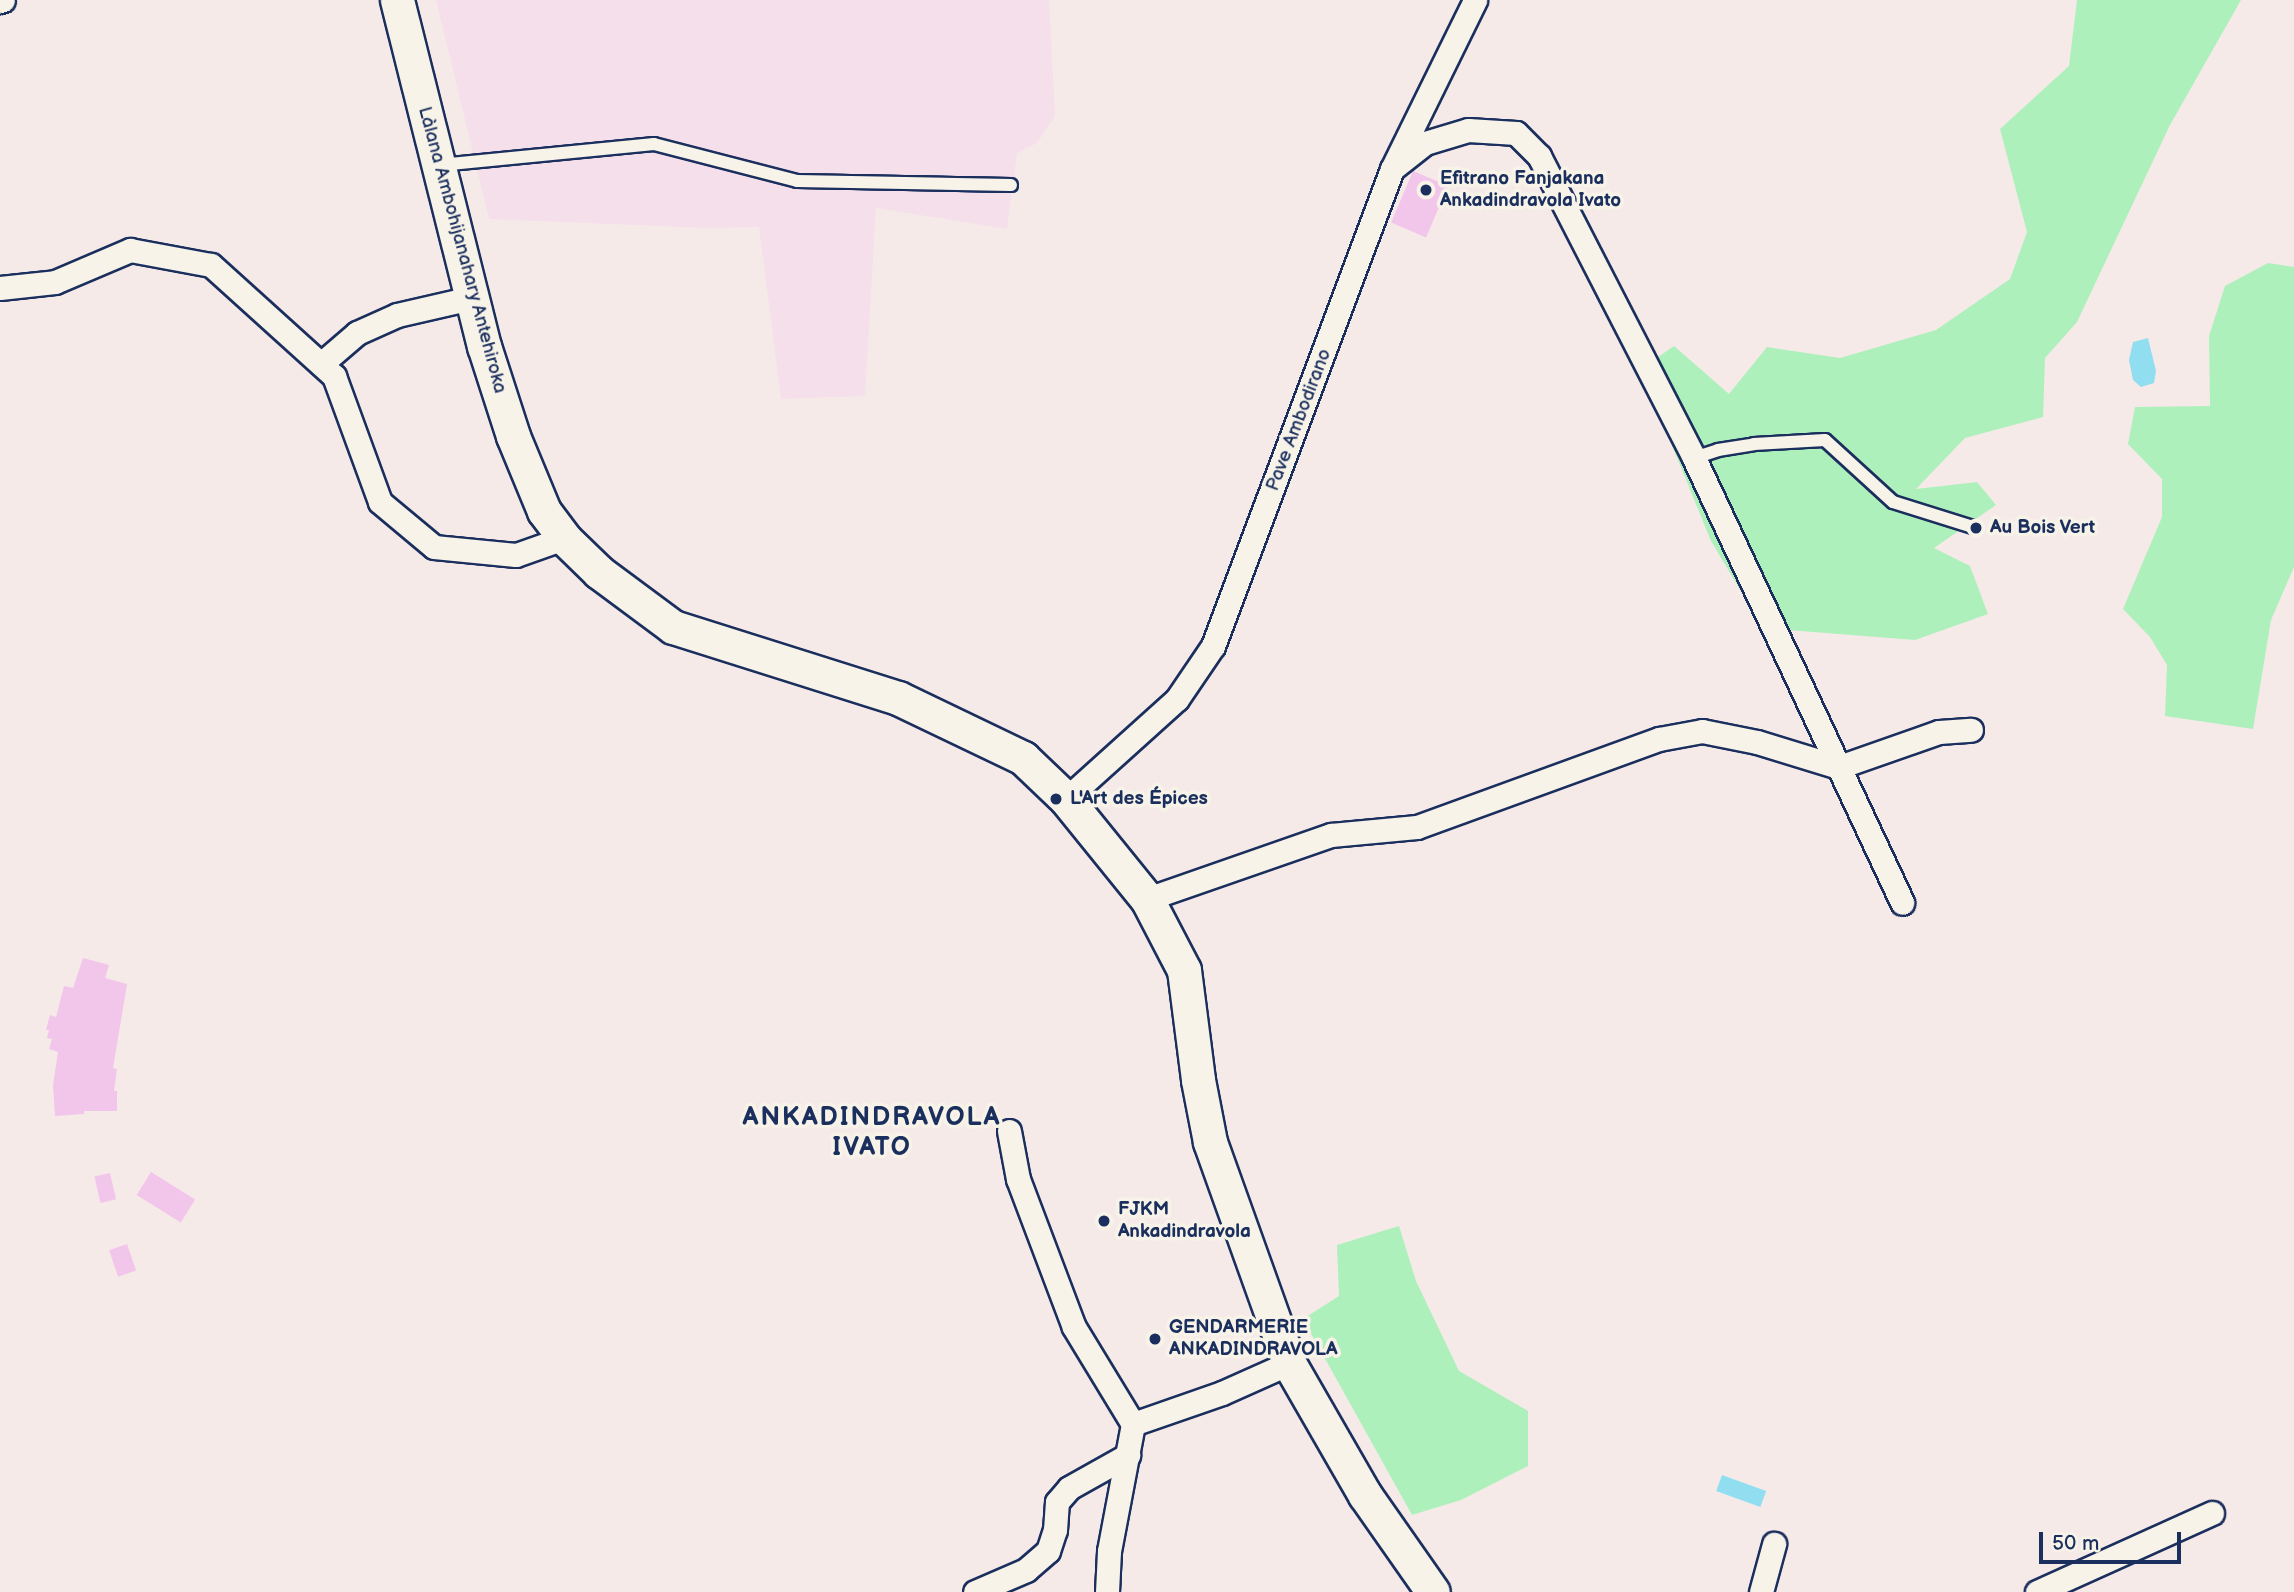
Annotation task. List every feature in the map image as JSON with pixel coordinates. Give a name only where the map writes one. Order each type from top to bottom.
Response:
[{"type":"street","name":"Làlana Ambohijanahary Antehiroka","points":[[397,0],[471,298],[513,436],[544,511],[564,538],[599,572],[673,626],[898,698],[1023,758],[1066,799],[1147,899],[1184,970],[1210,1142],[1289,1363],[1365,1495],[1433,1592]]},
{"type":"street","name":"Pave Ambodirano","points":[[1066,799],[1177,699],[1213,646],[1392,169],[1475,0]]},
{"type":"street","points":[[1392,169],[1425,143],[1468,130],[1516,133],[1539,156],[1694,458],[1902,903]]},
{"type":"street","points":[[0,288],[55,282],[130,250],[211,265],[334,376],[380,502],[434,547],[516,555],[564,538]]},
{"type":"street","points":[[321,364],[357,333],[397,315],[471,298]]},
{"type":"street","points":[[1147,899],[1331,835],[1417,827],[1659,739],[1702,731],[1757,742],[1839,766],[1939,732],[1971,730]]},
{"type":"street","points":[[1009,1130],[1018,1180],[1074,1327],[1133,1424],[1110,1551],[1107,1592]]},
{"type":"street","points":[[1133,1424],[1222,1393],[1289,1363]]},
{"type":"street","points":[[975,1592],[1027,1570],[1048,1551],[1055,1530],[1056,1502],[1069,1488],[1128,1455]]},
{"type":"street","points":[[2037,1592],[2212,1513]]},
{"type":"street","points":[[1761,1592],[1774,1544]]},
{"type":"lane","points":[[440,165],[654,144],[797,181],[1011,185]]},
{"type":"lane","points":[[1694,458],[1754,443],[1825,440],[1893,502],[1976,528]]},
{"type":"shaded area","points":[[436,0],[1049,0],[1055,116],[1037,143],[1017,153],[1007,229],[876,208],[865,396],[781,399],[759,227],[708,228],[489,219]]},
{"type":"green space","points":[[2077,0],[2241,0],[2170,125],[2077,322],[2045,358],[2043,417],[1965,438],[1916,489],[1977,482],[1996,505],[1934,548],[1970,566],[1988,614],[1915,640],[1763,628],[1711,541],[1641,369],[1674,346],[1729,394],[1767,347],[1840,358],[1936,330],[2010,279],[2027,232],[2000,129],[2069,66]]},
{"type":"green space","points":[[2268,263],[2294,267],[2294,567],[2271,620],[2253,729],[2165,716],[2167,665],[2150,637],[2123,609],[2162,517],[2162,479],[2128,444],[2135,407],[2210,406],[2209,336],[2225,286]]},
{"type":"green space","points":[[1399,1226],[1416,1281],[1459,1371],[1528,1411],[1528,1466],[1461,1500],[1412,1515],[1303,1319],[1339,1296],[1337,1245]]},
{"type":"water","points":[[2148,338],[2156,371],[2154,383],[2141,387],[2133,380],[2129,360],[2133,342]]},
{"type":"water","points":[[1722,1475],[1766,1491],[1760,1507],[1716,1491]]},
{"type":"building","points":[[1413,171],[1448,186],[1426,237],[1391,223]]},
{"type":"building","points":[[83,958],[109,965],[105,978],[127,984],[113,1068],[117,1069],[114,1091],[117,1091],[117,1111],[84,1111],[84,1114],[55,1116],[53,1085],[58,1052],[49,1049],[52,1039],[47,1038],[49,1030],[46,1030],[50,1015],[56,1017],[64,986],[73,988]]},
{"type":"building","points":[[151,1172],[195,1200],[181,1222],[137,1195]]},
{"type":"building","points":[[110,1173],[116,1199],[100,1203],[94,1177]]},
{"type":"building","points":[[127,1244],[136,1270],[118,1277],[109,1250]]},
{"type":"place","name":"Efitrano Fanjakana Ankadindravola Ivato","points":[[1426,190]]},
{"type":"place","name":"Au Bois Vert","points":[[1976,528]]},
{"type":"place","name":"L'Art des Épices","points":[[1056,799]]},
{"type":"place","name":"FJKM Ankadindravola","points":[[1104,1221]]},
{"type":"place","name":"GENDARMERIE ANKADINDRAVOLA","points":[[1155,1339]]},
{"type":"district","name":"ANKADINDRAVOLA IVATO","points":[[872,1133]]}]
